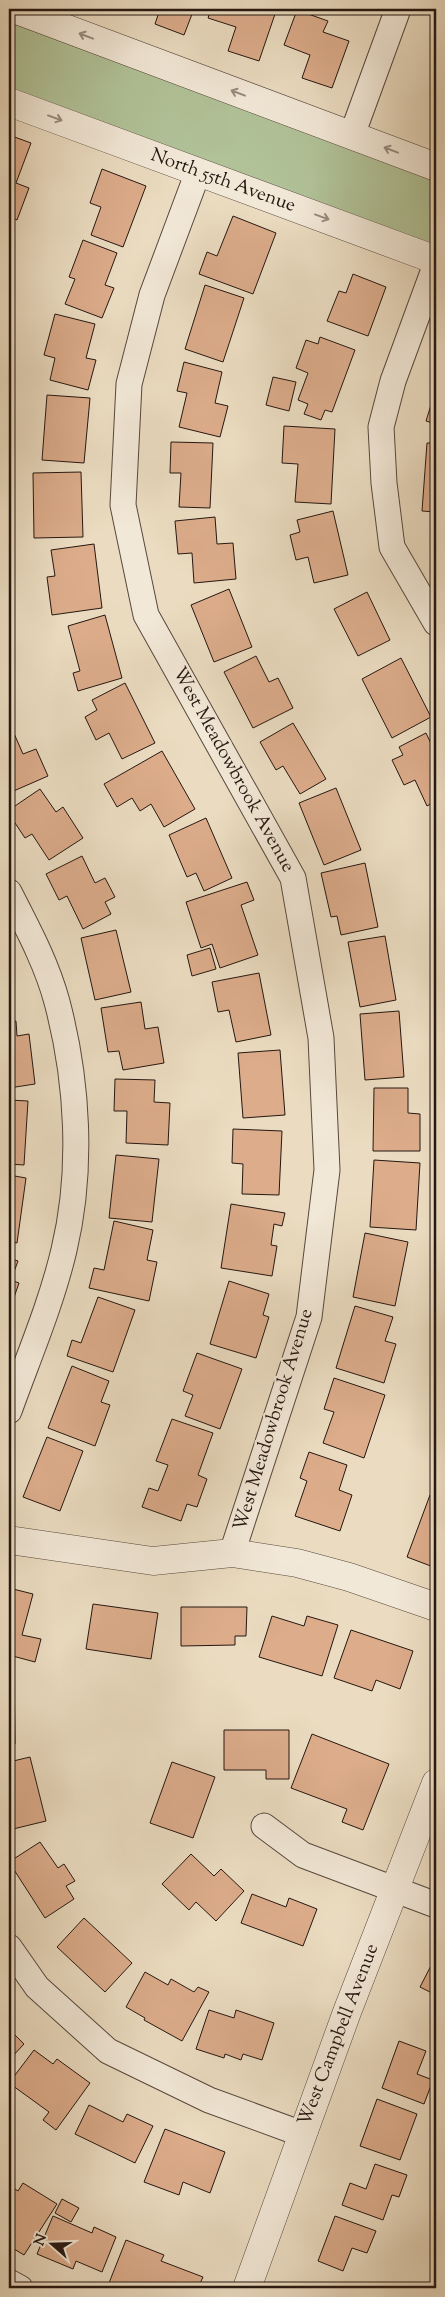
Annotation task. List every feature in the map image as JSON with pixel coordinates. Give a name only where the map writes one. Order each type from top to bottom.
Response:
[{"type":"street","points":[[14,9],[436,167]]},
{"type":"street","points":[[352,135],[398,9]]},
{"type":"street","name":"North 55th Avenue","points":[[9,102],[436,260]]},
{"type":"street","name":"West Meadowbrook Avenue","points":[[198,172],[152,295],[128,384],[123,505],[146,615],[293,878],[322,1038],[327,1170],[309,1317],[232,1553]]},
{"type":"street","points":[[436,264],[393,381],[381,427],[384,483],[392,547],[436,623]]},
{"type":"street","points":[[9,892],[43,963],[57,1002],[65,1038],[75,1112],[73,1204],[64,1249],[53,1291],[9,1411]]},
{"type":"street","points":[[9,1540],[153,1561],[232,1553],[306,1565],[349,1577],[436,1607]]},
{"type":"street","name":"West Campbell Avenue","points":[[247,2288],[302,2134],[436,1783]]},
{"type":"street","points":[[264,1826],[303,1855],[396,1888],[436,1905]]},
{"type":"street","points":[[9,1947],[37,1987],[108,2051],[209,2100],[302,2134]]},
{"type":"street","points":[[9,2282],[20,2288]]},
{"type":"green space","points":[[9,22],[436,181],[436,249],[9,91]]},
{"type":"building","points":[[160,9],[194,9],[184,35],[155,24]]},
{"type":"building","points":[[211,9],[259,9],[275,14],[259,61],[228,51],[236,27],[208,18]]},
{"type":"building","points":[[297,10],[328,21],[323,32],[349,41],[332,88],[302,78],[310,55],[284,45]]},
{"type":"building","points":[[9,135],[31,143],[16,183],[29,188],[17,220],[9,216]]},
{"type":"building","points":[[102,169],[146,186],[123,247],[91,235],[101,207],[90,203]]},
{"type":"building","points":[[233,216],[276,233],[253,294],[199,274],[207,252],[217,256]]},
{"type":"building","points":[[83,240],[117,253],[105,285],[114,288],[102,318],[65,304],[75,279],[69,277]]},
{"type":"building","points":[[353,274],[386,287],[368,336],[327,321],[339,291],[346,293]]},
{"type":"building","points":[[205,285],[244,298],[223,362],[185,349]]},
{"type":"building","points":[[55,314],[95,324],[86,358],[96,360],[88,390],[50,380],[55,358],[44,355]]},
{"type":"building","points":[[320,337],[355,350],[332,412],[325,410],[321,420],[304,414],[308,404],[298,400],[308,373],[296,368],[306,340],[318,344]]},
{"type":"building","points":[[184,362],[222,372],[215,403],[228,406],[220,437],[179,427],[187,393],[177,391]]},
{"type":"building","points":[[273,377],[296,382],[289,411],[266,405]]},
{"type":"building","points":[[436,389],[436,424],[426,421]]},
{"type":"building","points":[[47,395],[90,398],[84,463],[42,460]]},
{"type":"building","points":[[284,426],[335,429],[331,504],[295,502],[298,464],[282,463]]},
{"type":"building","points":[[171,442],[213,443],[210,508],[179,507],[181,473],[170,473]]},
{"type":"building","points":[[427,443],[436,443],[436,512],[422,511]]},
{"type":"building","points":[[81,472],[83,537],[34,538],[33,473]]},
{"type":"building","points":[[333,511],[348,575],[314,583],[308,557],[296,560],[290,535],[300,532],[297,520]]},
{"type":"building","points":[[215,517],[217,544],[233,543],[236,579],[194,583],[192,553],[178,554],[175,521]]},
{"type":"building","points":[[94,544],[102,608],[52,615],[47,577],[55,576],[51,550]]},
{"type":"building","points":[[229,589],[252,647],[214,662],[191,605]]},
{"type":"building","points":[[367,592],[390,640],[358,656],[334,609]]},
{"type":"building","points":[[105,615],[122,678],[78,691],[73,673],[80,671],[68,626]]},
{"type":"building","points":[[256,656],[269,682],[278,678],[293,708],[253,728],[224,672]]},
{"type":"building","points":[[401,658],[431,717],[392,738],[362,679]]},
{"type":"building","points":[[125,683],[155,743],[122,759],[109,733],[96,740],[85,717],[97,710],[92,700]]},
{"type":"building","points":[[9,722],[23,754],[36,749],[48,776],[9,793]]},
{"type":"building","points":[[293,723],[326,779],[300,794],[283,766],[276,770],[260,742]]},
{"type":"building","points":[[426,733],[436,754],[436,801],[427,806],[415,780],[404,785],[392,760],[403,755],[399,747]]},
{"type":"building","points":[[162,751],[195,809],[164,827],[151,804],[140,811],[132,798],[117,807],[104,784]]},
{"type":"building","points":[[336,788],[361,850],[324,865],[299,803]]},
{"type":"building","points":[[40,789],[56,812],[63,807],[83,838],[49,860],[32,834],[25,838],[9,814],[9,810]]},
{"type":"building","points":[[206,818],[232,878],[204,891],[196,873],[187,877],[169,835]]},
{"type":"building","points":[[82,856],[95,883],[105,878],[115,897],[105,902],[111,914],[83,929],[67,896],[59,900],[46,874]]},
{"type":"building","points":[[365,863],[378,927],[341,935],[337,916],[331,917],[321,873]]},
{"type":"building","points":[[247,882],[254,900],[241,905],[258,955],[220,968],[212,944],[201,948],[186,902]]},
{"type":"building","points":[[116,930],[131,992],[95,1000],[81,938]]},
{"type":"building","points":[[385,936],[396,1000],[360,1007],[348,942]]},
{"type":"building","points":[[210,948],[216,969],[192,976],[187,955]]},
{"type":"building","points":[[259,973],[271,1035],[236,1042],[229,1010],[218,1012],[212,982]]},
{"type":"building","points":[[141,1002],[145,1029],[158,1027],[164,1063],[123,1070],[119,1051],[108,1052],[101,1008]]},
{"type":"building","points":[[399,1011],[404,1077],[365,1080],[360,1014]]},
{"type":"building","points":[[16,1021],[17,1036],[29,1034],[35,1084],[9,1088],[9,1022]]},
{"type":"building","points":[[280,1050],[285,1115],[243,1118],[238,1053]]},
{"type":"building","points":[[115,1079],[155,1080],[154,1102],[170,1103],[168,1145],[126,1143],[127,1111],[114,1111]]},
{"type":"building","points":[[374,1088],[408,1088],[408,1113],[420,1114],[420,1151],[373,1151]]},
{"type":"building","points":[[9,1100],[28,1101],[24,1165],[9,1164]]},
{"type":"building","points":[[233,1129],[282,1131],[279,1195],[242,1194],[243,1164],[232,1163]]},
{"type":"building","points":[[116,1155],[159,1159],[152,1222],[109,1218]]},
{"type":"building","points":[[374,1160],[420,1163],[416,1230],[370,1227]]},
{"type":"building","points":[[9,1175],[26,1178],[17,1243],[9,1241]]},
{"type":"building","points":[[231,1204],[285,1213],[282,1226],[274,1224],[271,1245],[277,1246],[272,1276],[221,1268]]},
{"type":"building","points":[[114,1221],[153,1230],[147,1260],[157,1262],[149,1301],[89,1288],[94,1268],[104,1270]]},
{"type":"building","points":[[365,1233],[408,1242],[395,1306],[353,1297]]},
{"type":"building","points":[[9,1258],[18,1261],[11,1280],[19,1283],[12,1303],[9,1302]]},
{"type":"building","points":[[229,1281],[269,1294],[263,1315],[269,1317],[256,1358],[210,1344]]},
{"type":"building","points":[[98,1297],[135,1310],[113,1372],[67,1356],[72,1340],[81,1343]]},
{"type":"building","points":[[355,1306],[393,1317],[385,1341],[396,1344],[384,1383],[336,1368]]},
{"type":"building","points":[[197,1353],[242,1369],[220,1429],[185,1416],[193,1395],[183,1391]]},
{"type":"building","points":[[72,1366],[109,1381],[101,1402],[110,1405],[95,1446],[48,1428]]},
{"type":"building","points":[[334,1378],[385,1395],[364,1458],[323,1443],[334,1412],[324,1409]]},
{"type":"building","points":[[172,1419],[213,1433],[198,1475],[207,1479],[197,1507],[187,1504],[181,1521],[142,1507],[149,1488],[158,1491],[168,1465],[156,1461]]},
{"type":"building","points":[[47,1437],[83,1451],[60,1511],[23,1497]]},
{"type":"building","points":[[309,1452],[347,1465],[339,1490],[352,1495],[340,1531],[295,1516],[307,1481],[300,1478]]},
{"type":"building","points":[[436,1454],[436,1470],[431,1468]]},
{"type":"building","points":[[436,1474],[436,1487],[432,1485]]},
{"type":"building","points":[[430,1495],[436,1497],[436,1568],[407,1557]]},
{"type":"building","points":[[9,1588],[33,1594],[22,1635],[41,1639],[35,1662],[9,1655]]},
{"type":"building","points":[[93,1604],[158,1613],[151,1659],[86,1649]]},
{"type":"building","points":[[181,1607],[247,1607],[246,1636],[235,1636],[235,1645],[181,1646]]},
{"type":"building","points":[[272,1616],[304,1626],[307,1616],[338,1625],[322,1676],[259,1657]]},
{"type":"building","points":[[351,1630],[413,1651],[400,1689],[376,1680],[372,1691],[334,1678]]},
{"type":"building","points":[[9,1662],[14,1662],[15,1744],[9,1745]]},
{"type":"building","points":[[224,1730],[289,1730],[289,1779],[266,1779],[266,1770],[224,1770]]},
{"type":"building","points":[[312,1734],[389,1764],[363,1830],[342,1822],[347,1809],[291,1788]]},
{"type":"building","points":[[30,1757],[46,1821],[9,1830],[9,1762]]},
{"type":"building","points":[[172,1762],[215,1777],[193,1838],[150,1823]]},
{"type":"building","points":[[40,1842],[58,1868],[64,1864],[75,1881],[66,1886],[74,1899],[45,1918],[9,1862]]},
{"type":"building","points":[[191,1854],[214,1876],[221,1869],[244,1891],[216,1921],[196,1902],[189,1910],[162,1884]]},
{"type":"building","points":[[252,1894],[286,1907],[289,1898],[317,1909],[303,1946],[241,1923]]},
{"type":"building","points":[[84,1918],[132,1963],[105,1992],[57,1947]]},
{"type":"building","points":[[436,1956],[436,1995],[420,1987]]},
{"type":"building","points":[[145,1972],[168,1985],[171,1979],[194,1992],[198,1987],[209,1992],[182,2041],[144,2020],[145,2018],[126,2007]]},
{"type":"building","points":[[209,2010],[234,2018],[236,2010],[274,2023],[262,2060],[243,2054],[241,2060],[225,2054],[224,2058],[196,2049]]},
{"type":"building","points":[[9,2029],[24,2044],[9,2060]]},
{"type":"building","points":[[399,2041],[426,2051],[417,2074],[433,2080],[424,2104],[382,2088]]},
{"type":"building","points":[[34,2050],[53,2064],[57,2059],[90,2083],[56,2130],[43,2120],[49,2112],[9,2083]]},
{"type":"building","points":[[377,2099],[417,2114],[400,2160],[360,2146]]},
{"type":"building","points":[[89,2105],[123,2122],[127,2114],[153,2126],[135,2163],[75,2134]]},
{"type":"building","points":[[165,2129],[225,2152],[210,2193],[183,2182],[179,2195],[144,2182]]},
{"type":"building","points":[[375,2164],[407,2175],[399,2197],[392,2195],[383,2220],[342,2205],[350,2183],[366,2189]]},
{"type":"building","points":[[23,2183],[57,2204],[24,2255],[9,2246],[15,2236],[9,2233],[9,2185],[18,2191]]},
{"type":"building","points":[[62,2199],[79,2208],[71,2222],[55,2213]]},
{"type":"building","points":[[53,2216],[92,2233],[94,2227],[116,2237],[102,2272],[76,2261],[73,2269],[37,2254]]},
{"type":"building","points":[[335,2216],[376,2231],[367,2253],[352,2248],[343,2271],[318,2261]]},
{"type":"building","points":[[126,2240],[164,2255],[161,2261],[203,2277],[198,2288],[107,2288]]}]
